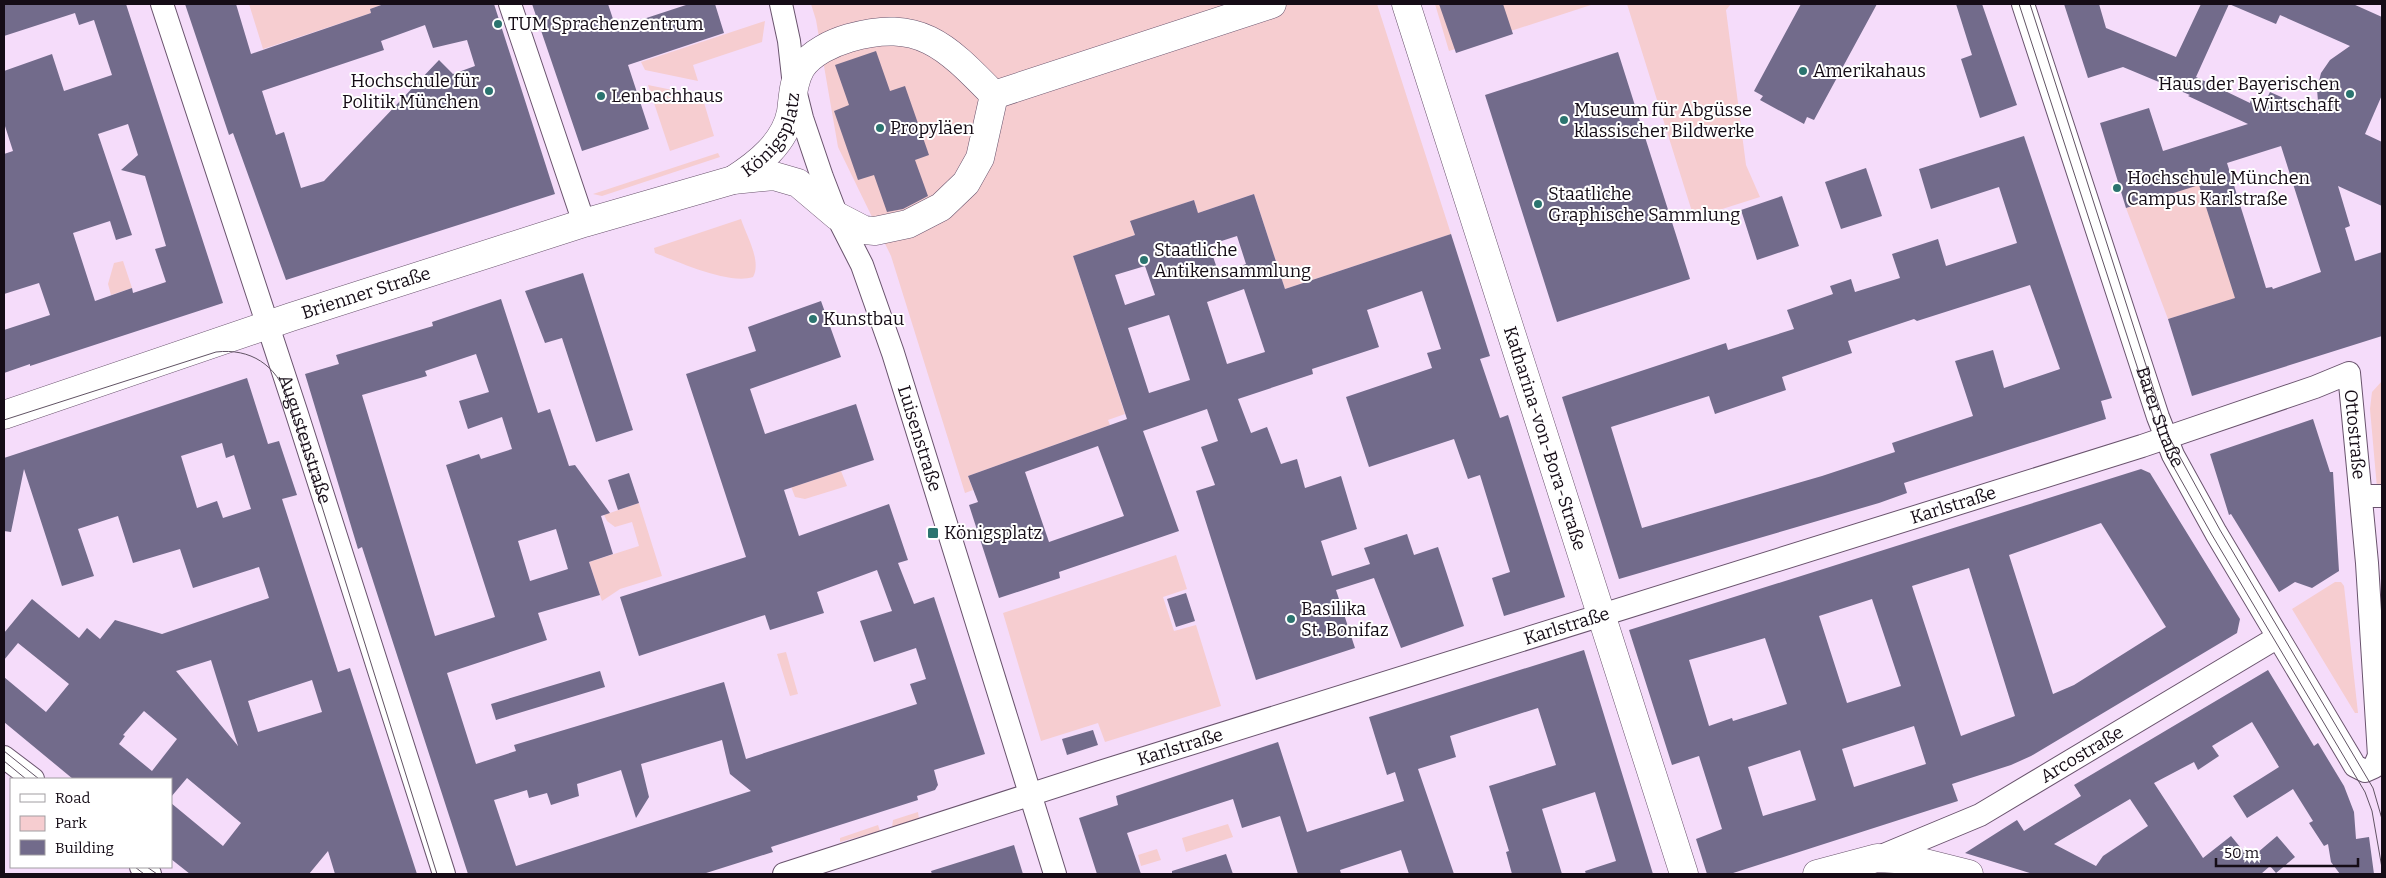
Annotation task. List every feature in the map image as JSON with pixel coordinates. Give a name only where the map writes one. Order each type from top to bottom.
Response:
[{"type":"main road","points":[[994,95],[1272,4]]},
{"type":"main road","name":"Katharina-von-Bora-Straße","points":[[1406,4],[1684,874]]},
{"type":"main road","name":"Königsplatz","points":[[894,31],[920,36],[940,46],[964,65],[994,95],[982,149],[974,172],[956,195],[941,207],[908,224],[864,230],[837,216],[798,183],[774,176],[733,180],[760,161],[783,135],[790,114],[794,86],[801,68],[808,60],[825,48],[842,40],[870,32],[894,31]]},
{"type":"main road","name":"Brienner Straße","points":[[4,415],[268,326],[584,223],[733,180]]},
{"type":"main road","points":[[1817,874],[1877,858],[1913,860],[1969,874]]},
{"type":"street","name":"Augustenstraße","points":[[162,4],[268,326],[444,874]]},
{"type":"street","points":[[510,4],[584,223]]},
{"type":"street","name":"Luisenstraße","points":[[782,4],[789,41],[794,86],[802,118],[837,216],[862,265],[893,353],[1056,874]]},
{"type":"street","name":"Barer Straße","points":[[2023,4],[2165,438],[2216,533],[2355,766],[2365,771],[2374,767],[2381,760]]},
{"type":"street","name":"Karlstraße","points":[[784,874],[2165,438],[2315,387],[2349,372]]},
{"type":"street","name":"Ottostraße","points":[[2349,372],[2372,496],[2381,760]]},
{"type":"street","name":"Arcostraße","points":[[1877,858],[1947,830],[1986,811],[2278,637]]},
{"type":"street","points":[[4,757],[32,778]]},
{"type":"green space","points":[[249,4],[384,4],[370,9],[371,13],[263,49]]},
{"type":"green space","name":"Königsplatz","points":[[811,4],[1377,4],[1451,234],[1285,289],[1254,194],[1198,213],[1194,200],[1130,222],[1135,235],[1073,256],[1125,414],[1108,420],[1110,425],[968,476],[973,490],[965,493],[891,256],[838,147],[816,20]]},
{"type":"green space","points":[[1435,4],[1594,4],[1449,51]]},
{"type":"green space","points":[[1627,4],[1731,4],[1726,10],[1746,165],[1760,197],[1694,218]]},
{"type":"green space","points":[[765,21],[762,42],[693,65],[698,81],[645,70],[641,62]]},
{"type":"green space","points":[[648,85],[702,96],[714,136],[670,151]]},
{"type":"green space","points":[[718,153],[720,157],[602,196],[593,194]]},
{"type":"green space","points":[[2195,170],[2236,298],[2168,319],[2126,208],[2175,193]]},
{"type":"green space","points":[[741,219],[756,263],[753,277],[743,279],[718,275],[690,267],[655,253],[654,248]]},
{"type":"green space","points":[[123,261],[132,288],[111,295],[108,284],[114,263]]},
{"type":"green space","points":[[2382,381],[2382,488],[2377,488],[2370,409],[2372,392]]},
{"type":"green space","points":[[841,471],[847,486],[805,499],[795,497],[789,481],[802,484]]},
{"type":"green space","points":[[639,503],[662,576],[620,589],[602,601],[589,562],[639,546],[632,522],[615,527],[607,521],[604,515]]},
{"type":"green space","points":[[1176,555],[1187,589],[1163,597],[1174,631],[1196,625],[1221,706],[1105,742],[1098,723],[1041,741],[1003,613]]},
{"type":"green space","points":[[2335,582],[2341,582],[2344,586],[2358,713],[2355,713],[2292,609]]},
{"type":"green space","points":[[786,652],[798,694],[790,696],[777,654]]},
{"type":"green space","points":[[918,812],[919,819],[892,827],[893,820]]},
{"type":"green space","points":[[1228,824],[1233,837],[1186,852],[1182,838]]},
{"type":"green space","points":[[878,825],[880,831],[840,842],[840,838]]},
{"type":"green space","points":[[1157,849],[1161,860],[1141,866],[1138,855]]},
{"type":"building","points":[[4,4],[126,4],[223,303],[4,373],[4,330],[50,315],[39,283],[4,294],[4,154],[13,151],[4,123],[4,71],[52,54],[64,91],[112,75],[94,20],[79,25],[75,13],[4,36]],"holes":[[[128,124],[138,155],[121,170],[145,176],[166,246],[155,249],[166,282],[133,293],[132,288],[95,301],[73,233],[110,221],[116,240],[132,235],[98,134]]]},
{"type":"building","points":[[185,4],[236,4],[251,54],[371,13],[370,9],[384,4],[494,4],[555,194],[286,280],[233,133],[229,135]],"holes":[[[425,25],[433,48],[467,40],[475,66],[453,74],[439,60],[324,181],[301,188],[284,132],[276,135],[262,91],[384,50],[381,41]]]},
{"type":"building","name":"Lenbachhaus","points":[[532,4],[608,4],[616,28],[689,4],[715,4],[724,33],[628,65],[649,129],[582,151]]},
{"type":"building","points":[[1439,4],[1503,4],[1513,34],[1456,53]]},
{"type":"building","name":"Amerikahaus","points":[[1801,4],[1877,4],[1814,120],[1807,117],[1804,124],[1760,100],[1763,96],[1754,91]]},
{"type":"building","points":[[1956,4],[1982,4],[2017,105],[1980,118],[1961,59],[1972,55]]},
{"type":"building","points":[[2064,4],[2099,4],[2106,28],[2176,57],[2201,4],[2229,4],[2353,4],[2382,17],[2382,95],[2365,134],[2382,142],[2382,206],[2338,186],[2350,226],[2345,228],[2355,261],[2382,252],[2382,336],[2192,396],[2168,319],[2235,298],[2199,185],[2126,208],[2100,123],[2149,108],[2163,151],[2248,124],[2188,96],[2190,95],[2123,67],[2088,78]],"holes":[[[2229,4],[2276,24],[2280,15],[2350,46],[2330,60],[2321,73],[2317,89],[2319,114],[2270,92],[2264,105],[2251,99],[2250,103],[2196,77]],[[2281,146],[2321,272],[2273,289],[2272,287],[2266,288],[2227,163]]]},
{"type":"building","name":"Propyläen","points":[[876,51],[890,91],[905,86],[929,155],[915,160],[928,196],[903,209],[887,212],[874,175],[858,180],[834,111],[849,105],[835,65]]},
{"type":"building","points":[[1618,52],[1690,279],[1557,322],[1485,95]]},
{"type":"building","points":[[2024,136],[2112,398],[2101,401],[2106,419],[1904,483],[1907,493],[1879,503],[1619,579],[1562,397],[1726,343],[1728,350],[1794,329],[1787,310],[1833,294],[1830,286],[1851,279],[1855,292],[1900,278],[1892,254],[1938,239],[1946,266],[2017,243],[1999,187],[1931,209],[1919,169]],"holes":[[[2030,285],[2060,369],[2004,388],[1993,350],[1955,361],[1973,416],[1892,443],[1895,452],[1822,476],[1642,528],[1611,427],[1709,396],[1715,414],[1786,390],[1782,377],[1852,353],[1848,341],[1914,319],[1917,321]]]},
{"type":"building","points":[[1866,168],[1882,216],[1841,229],[1825,182]]},
{"type":"building","points":[[1254,194],[1285,289],[1451,234],[1490,356],[1480,359],[1500,418],[1508,415],[1565,597],[1504,616],[1492,578],[1510,572],[1480,475],[1468,479],[1454,439],[1369,467],[1346,397],[1432,368],[1427,353],[1441,349],[1422,291],[1367,310],[1379,347],[1312,369],[1313,374],[1238,399],[1251,433],[1267,427],[1281,464],[1297,459],[1305,488],[1341,476],[1357,529],[1321,541],[1332,576],[1370,564],[1364,548],[1407,534],[1414,555],[1438,547],[1464,626],[1401,648],[1374,578],[1336,590],[1355,648],[1256,680],[1196,491],[1215,485],[1201,447],[1218,441],[1207,409],[1143,431],[1179,531],[1059,572],[1060,578],[999,598],[969,505],[978,502],[968,476],[1127,419],[1073,256],[1135,235],[1130,221],[1194,200],[1198,213]],"holes":[[[1237,236],[1246,264],[1219,274],[1209,245]],[[1145,266],[1155,295],[1125,305],[1115,275]],[[1244,289],[1265,352],[1227,364],[1207,302]],[[1169,315],[1190,380],[1149,393],[1128,328]],[[1098,446],[1124,516],[1049,542],[1025,472]]]},
{"type":"building","points":[[1782,196],[1799,246],[1757,260],[1741,210]]},
{"type":"building","points":[[583,273],[633,430],[596,442],[562,338],[545,343],[525,291]]},
{"type":"building","points":[[501,299],[538,413],[550,409],[569,466],[575,465],[610,513],[601,516],[613,554],[589,562],[600,595],[538,613],[547,640],[447,673],[476,764],[516,751],[514,745],[724,682],[746,759],[917,704],[910,684],[926,679],[916,648],[874,662],[860,621],[892,611],[877,570],[817,592],[824,613],[770,630],[765,615],[639,656],[620,597],[746,557],[686,374],[756,351],[748,327],[821,301],[841,357],[750,389],[765,434],[856,404],[874,460],[784,490],[799,536],[889,504],[908,560],[898,563],[914,604],[934,597],[985,754],[934,770],[938,785],[935,790],[917,796],[918,800],[771,847],[773,852],[703,874],[468,874],[362,547],[358,549],[305,374],[339,364],[336,355],[433,326],[432,322]],"holes":[[[476,354],[489,392],[459,401],[468,429],[502,417],[512,449],[481,459],[479,454],[446,465],[495,617],[435,636],[362,395],[427,376],[425,371]],[[556,529],[568,569],[530,581],[518,541]],[[722,740],[730,774],[751,791],[516,866],[494,800],[527,790],[529,798],[547,793],[551,805],[579,796],[577,784],[621,770],[636,818],[649,797],[641,764]]]},
{"type":"building","points":[[247,378],[268,444],[279,441],[297,495],[282,499],[338,672],[350,668],[417,874],[335,874],[328,851],[309,874],[190,874],[172,860],[172,804],[223,846],[241,823],[187,778],[172,796],[172,778],[72,778],[4,722],[4,677],[46,712],[69,684],[18,643],[4,660],[4,633],[32,599],[79,638],[87,628],[100,639],[115,620],[162,634],[269,598],[259,567],[193,588],[180,549],[133,563],[118,516],[78,529],[94,576],[62,586],[24,469],[11,532],[4,531],[4,458]],"holes":[[[222,443],[226,458],[234,455],[251,509],[223,518],[217,501],[197,508],[181,456]],[[211,660],[238,746],[176,671]],[[312,680],[322,712],[258,732],[248,701]],[[144,711],[177,739],[152,771],[119,744],[125,736],[123,735]]]},
{"type":"building","points":[[2313,419],[2330,472],[2333,472],[2339,571],[2312,588],[2295,582],[2279,592],[2231,514],[2229,515],[2210,454]]},
{"type":"building","points":[[2141,469],[2150,473],[2240,619],[2237,633],[2031,756],[2011,765],[1952,784],[1958,801],[1730,874],[1707,874],[1696,839],[1722,829],[1699,756],[1672,765],[1629,630]],"holes":[[[2101,523],[2166,627],[2074,685],[2053,694],[2009,555]],[[1969,568],[2015,716],[1961,736],[1912,586]],[[1872,599],[1901,686],[1847,703],[1819,616]],[[1765,638],[1787,704],[1733,721],[1732,718],[1709,726],[1689,660]],[[1914,726],[1926,764],[1854,787],[1842,749]],[[1800,750],[1816,800],[1763,816],[1748,767]]]},
{"type":"building","points":[[629,473],[639,503],[618,510],[608,480]]},
{"type":"building","points":[[1186,593],[1195,621],[1176,627],[1167,599]]},
{"type":"building","points":[[1584,650],[1653,874],[1586,874],[1585,871],[1616,861],[1595,792],[1542,809],[1562,874],[1512,874],[1506,852],[1509,851],[1489,786],[1556,765],[1538,708],[1450,736],[1456,757],[1418,769],[1454,874],[1409,874],[1401,850],[1340,870],[1341,874],[1298,874],[1280,816],[1242,828],[1233,799],[1127,833],[1141,874],[1097,874],[1079,818],[1118,805],[1116,796],[1278,742],[1307,832],[1404,801],[1395,772],[1387,775],[1369,717]]},
{"type":"building","points":[[2268,670],[2314,746],[2318,743],[2344,786],[2354,812],[2356,839],[2369,837],[2374,874],[2340,874],[2331,862],[2328,844],[2324,846],[2309,823],[2313,821],[2293,789],[2247,818],[2233,796],[2279,767],[2252,722],[2212,746],[2219,756],[2198,770],[2194,762],[2154,783],[2203,858],[2231,836],[2250,859],[2277,836],[2295,857],[2276,873],[2270,866],[2261,874],[2033,874],[1965,853],[2017,820],[2024,831],[2081,796],[2074,785]],"holes":[[[2130,799],[2148,826],[2103,856],[2096,866],[2054,844]]]},
{"type":"building","points":[[600,671],[605,687],[496,720],[491,704]]},
{"type":"building","points":[[1093,730],[1098,745],[1067,755],[1062,739]]},
{"type":"building","points":[[1014,845],[1023,874],[932,874],[931,871]]},
{"type":"building","points":[[1226,854],[1233,874],[1172,874],[1172,871]]},
{"type":"tram line","points":[[2019,4],[2168,457],[2212,535],[2365,792],[2372,811],[2382,868]]},
{"type":"tram line","points":[[2030,4],[2169,437],[2220,530],[2373,788],[2382,819]]},
{"type":"tram line","points":[[4,420],[216,352],[229,351],[251,356],[261,361],[277,376],[288,398],[437,874]]},
{"type":"tram line","points":[[4,751],[38,778]]},
{"type":"tram line","points":[[4,761],[25,778]]},
{"type":"tram line","points":[[136,868],[144,874]]},
{"type":"tram line","points":[[148,868],[157,874]]},
{"type":"place","name":"TUM Sprachenzentrum","points":[[498,24]]},
{"type":"place","name":"Amerikahaus","points":[[1803,71]]},
{"type":"place","name":"Hochschule für Politik München","points":[[489,91]]},
{"type":"place","name":"Haus der Bayerischen Wirtschaft","points":[[2350,94]]},
{"type":"place","name":"Lenbachhaus","points":[[601,96]]},
{"type":"place","name":"Museum für Abgüsse klassischer Bildwerke","points":[[1564,120]]},
{"type":"place","name":"Propyläen","points":[[880,128]]},
{"type":"place","name":"Hochschule München Campus Karlstraße","points":[[2117,188]]},
{"type":"place","name":"Staatliche Graphische Sammlung","points":[[1538,204]]},
{"type":"place","name":"Staatliche Antikensammlung","points":[[1144,260]]},
{"type":"place","name":"Kunstbau","points":[[813,319]]},
{"type":"place","name":"Königsplatz","points":[[933,533]]},
{"type":"place","name":"Basilika St. Bonifaz","points":[[1291,619]]}]
